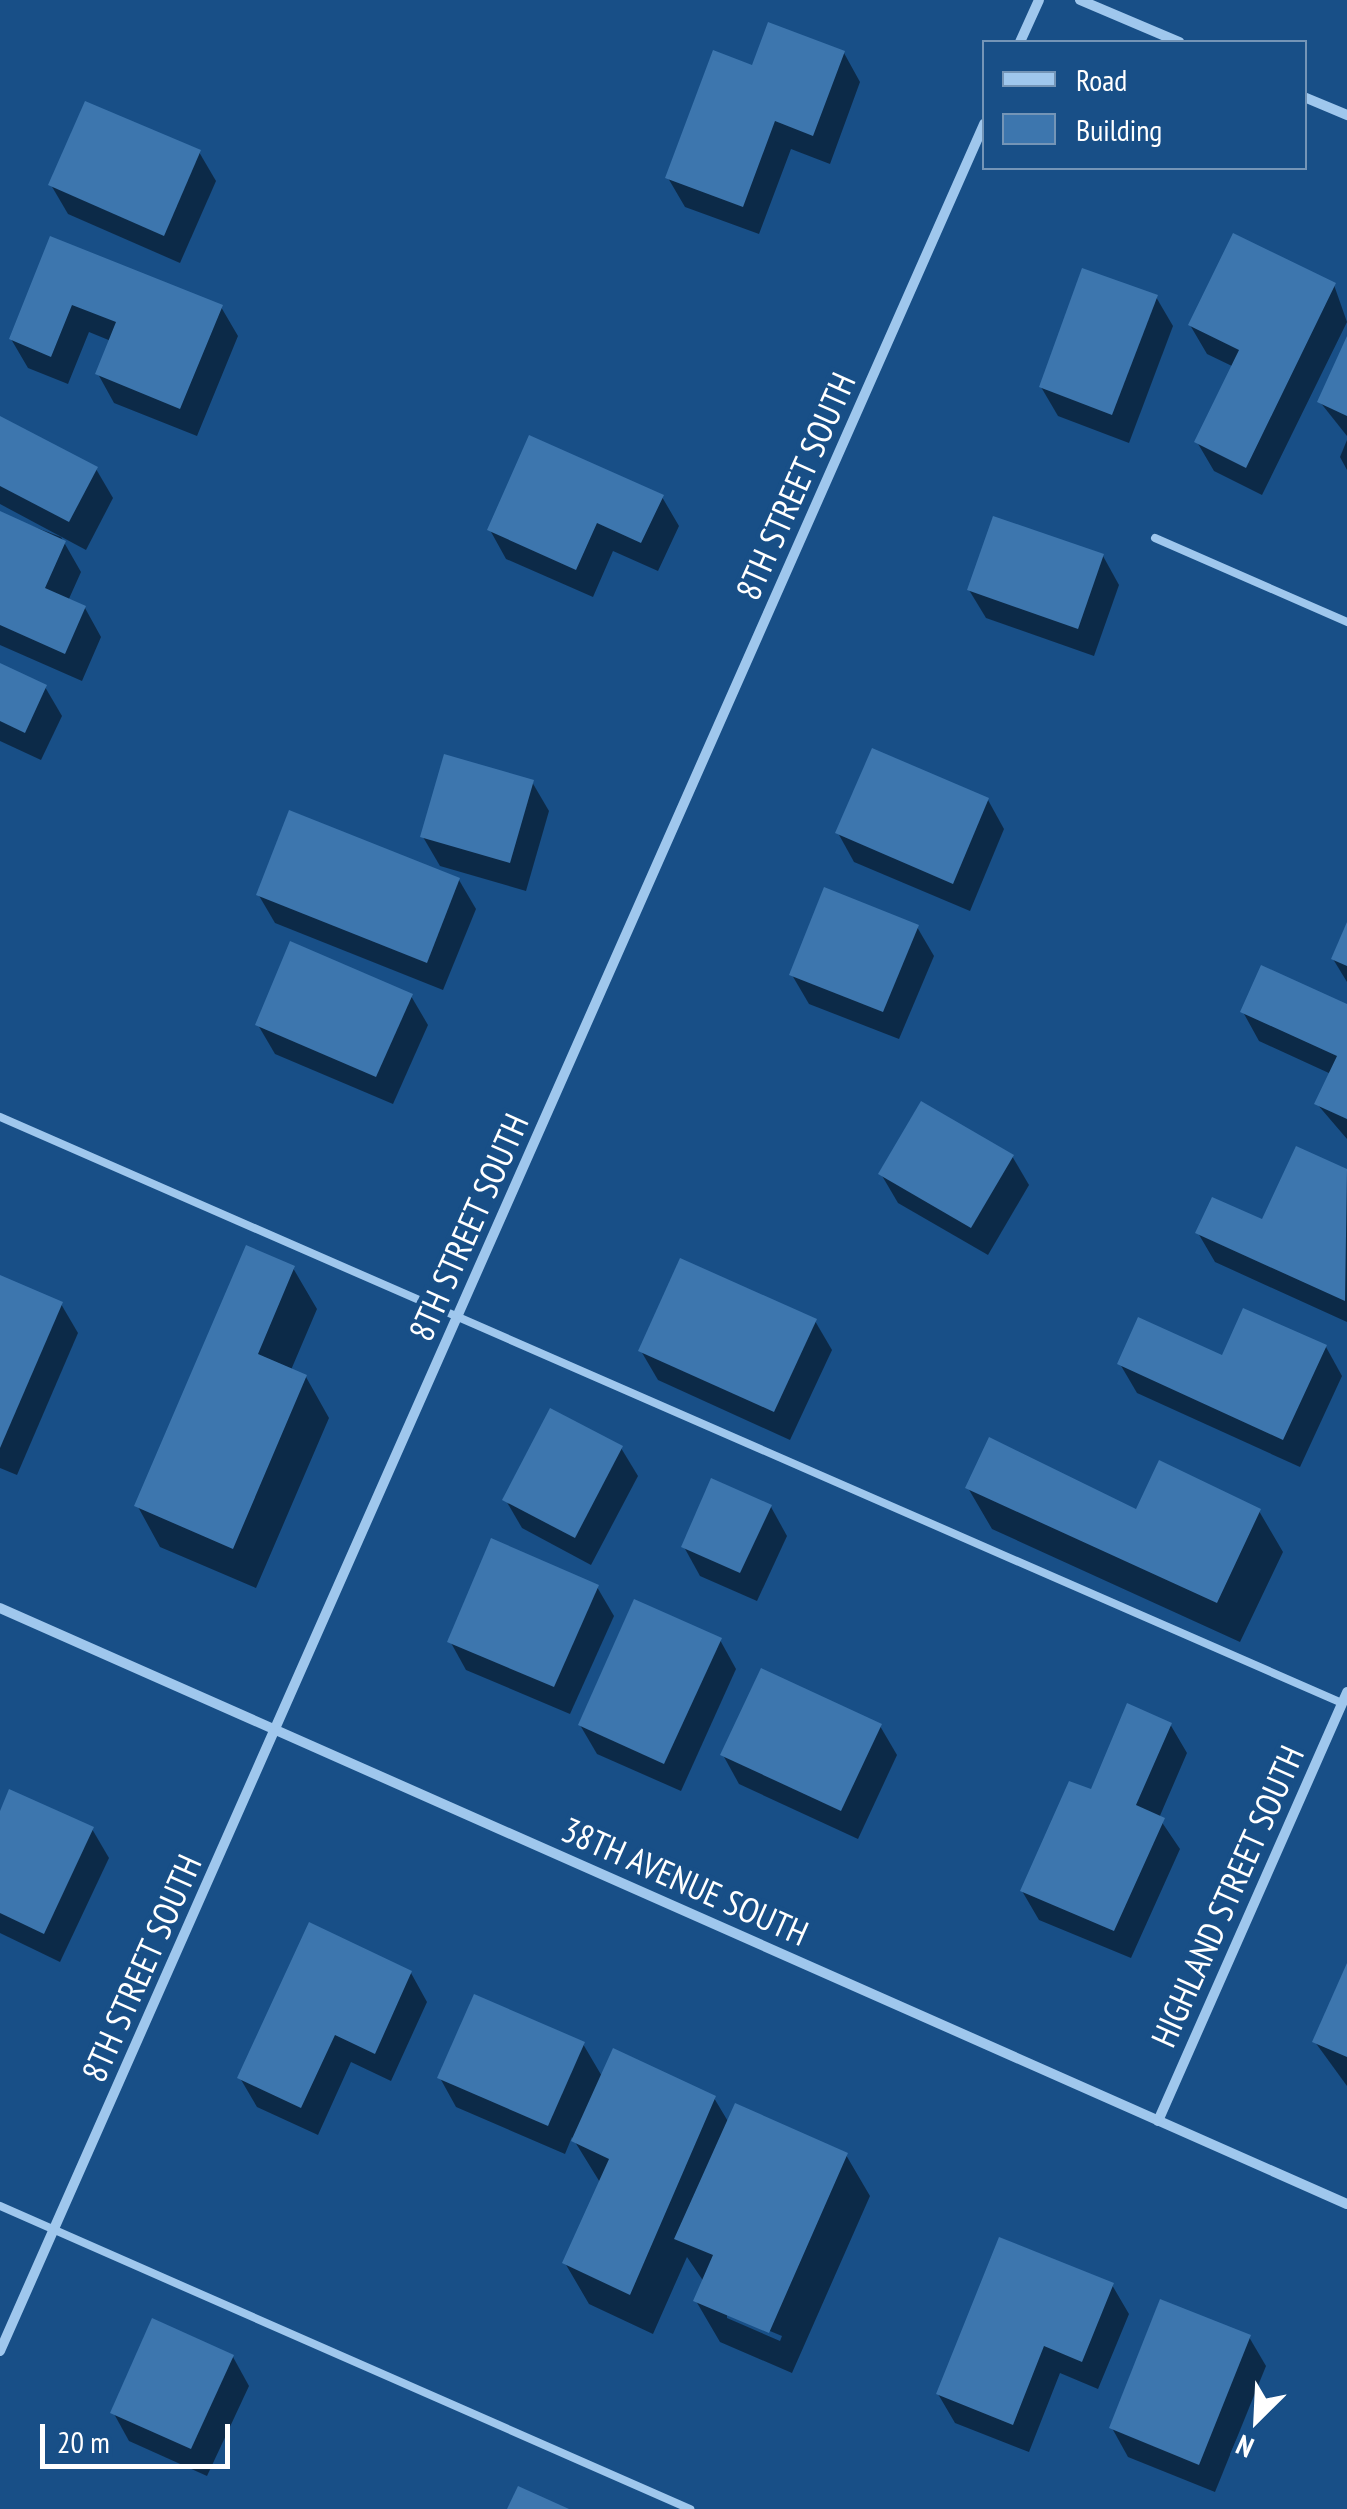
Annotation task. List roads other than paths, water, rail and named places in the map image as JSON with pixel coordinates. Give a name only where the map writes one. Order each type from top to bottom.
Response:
[{"type":"street","points":[[1021,40],[1039,0]]},
{"type":"street","points":[[1080,0],[1173,40]]},
{"type":"street","points":[[1307,98],[1347,115]]},
{"type":"street","name":"8TH STREET SOUTH","points":[[0,2351],[982,129]]},
{"type":"street","name":"38TH AVENUE SOUTH","points":[[0,1608],[1347,2204]]},
{"type":"street","name":"HIGHLAND STREET SOUTH","points":[[1158,2121],[1344,1698]]},
{"type":"lane","points":[[1154,538],[1347,622]]},
{"type":"lane","points":[[0,1117],[456,1322],[1344,1698]]},
{"type":"lane","points":[[0,2206],[690,2509]]}]
